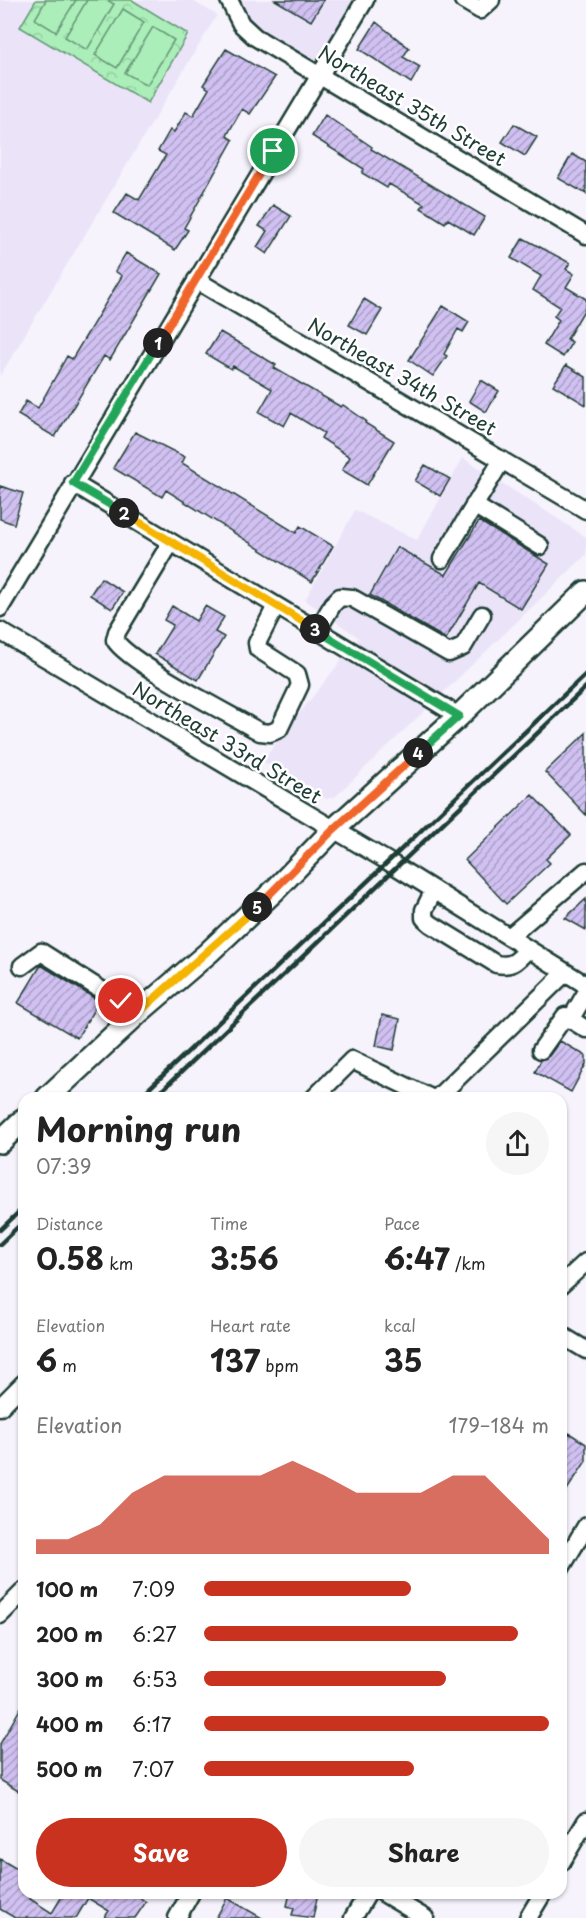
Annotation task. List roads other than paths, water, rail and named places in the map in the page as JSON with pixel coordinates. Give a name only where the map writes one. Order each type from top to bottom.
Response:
[{"type":"main road","points":[[53,1092],[138,1013],[217,945],[310,856],[332,831],[459,716],[586,592]]},
{"type":"main road","points":[[0,1142],[18,1125]]},
{"type":"street","points":[[0,608],[365,0]]},
{"type":"street","points":[[463,0],[480,10],[491,0]]},
{"type":"street","name":"Northeast 35th Street","points":[[234,3],[241,24],[255,37],[586,235]]},
{"type":"street","name":"Northeast 34th Street","points":[[196,280],[586,510]]},
{"type":"street","points":[[442,559],[502,460]]},
{"type":"street","points":[[73,483],[459,716]]},
{"type":"street","points":[[474,505],[540,546]]},
{"type":"street","points":[[171,542],[117,632],[115,640],[130,655],[196,695],[260,732],[270,733],[279,729],[300,685],[297,674],[258,649],[257,643],[276,606]]},
{"type":"street","points":[[317,631],[333,604],[340,597],[352,598],[449,653],[463,647],[482,615]]},
{"type":"street","name":"Northeast 33rd Street","points":[[0,631],[434,890],[586,985]]},
{"type":"street","points":[[509,938],[586,871]]},
{"type":"street","points":[[434,890],[424,910],[424,918],[431,924],[496,964],[507,966],[516,963],[528,949]]},
{"type":"street","points":[[22,966],[40,952],[138,1013]]},
{"type":"street","points":[[443,1092],[565,973]]},
{"type":"street","points":[[570,1020],[586,993]]},
{"type":"street","points":[[541,1050],[565,1016],[586,1029]]},
{"type":"street","points":[[320,1092],[352,1060],[419,1092]]},
{"type":"street","points":[[567,1279],[586,1262]]},
{"type":"street","points":[[567,1339],[586,1350]]},
{"type":"street","points":[[0,1407],[18,1389]]},
{"type":"street","points":[[567,1559],[586,1526]]},
{"type":"street","points":[[0,1615],[18,1597]]},
{"type":"street","points":[[567,1853],[586,1821]]},
{"type":"street","points":[[177,1918],[188,1899]]},
{"type":"street","points":[[353,1918],[364,1899]]},
{"type":"street","points":[[393,1899],[425,1918]]},
{"type":"street","points":[[528,1918],[539,1899]]},
{"type":"railway","points":[[145,1092],[586,674]]},
{"type":"railway","points":[[160,1092],[586,687]]},
{"type":"railway","points":[[0,1230],[18,1213]]},
{"type":"railway","points":[[0,1244],[18,1227]]}]
